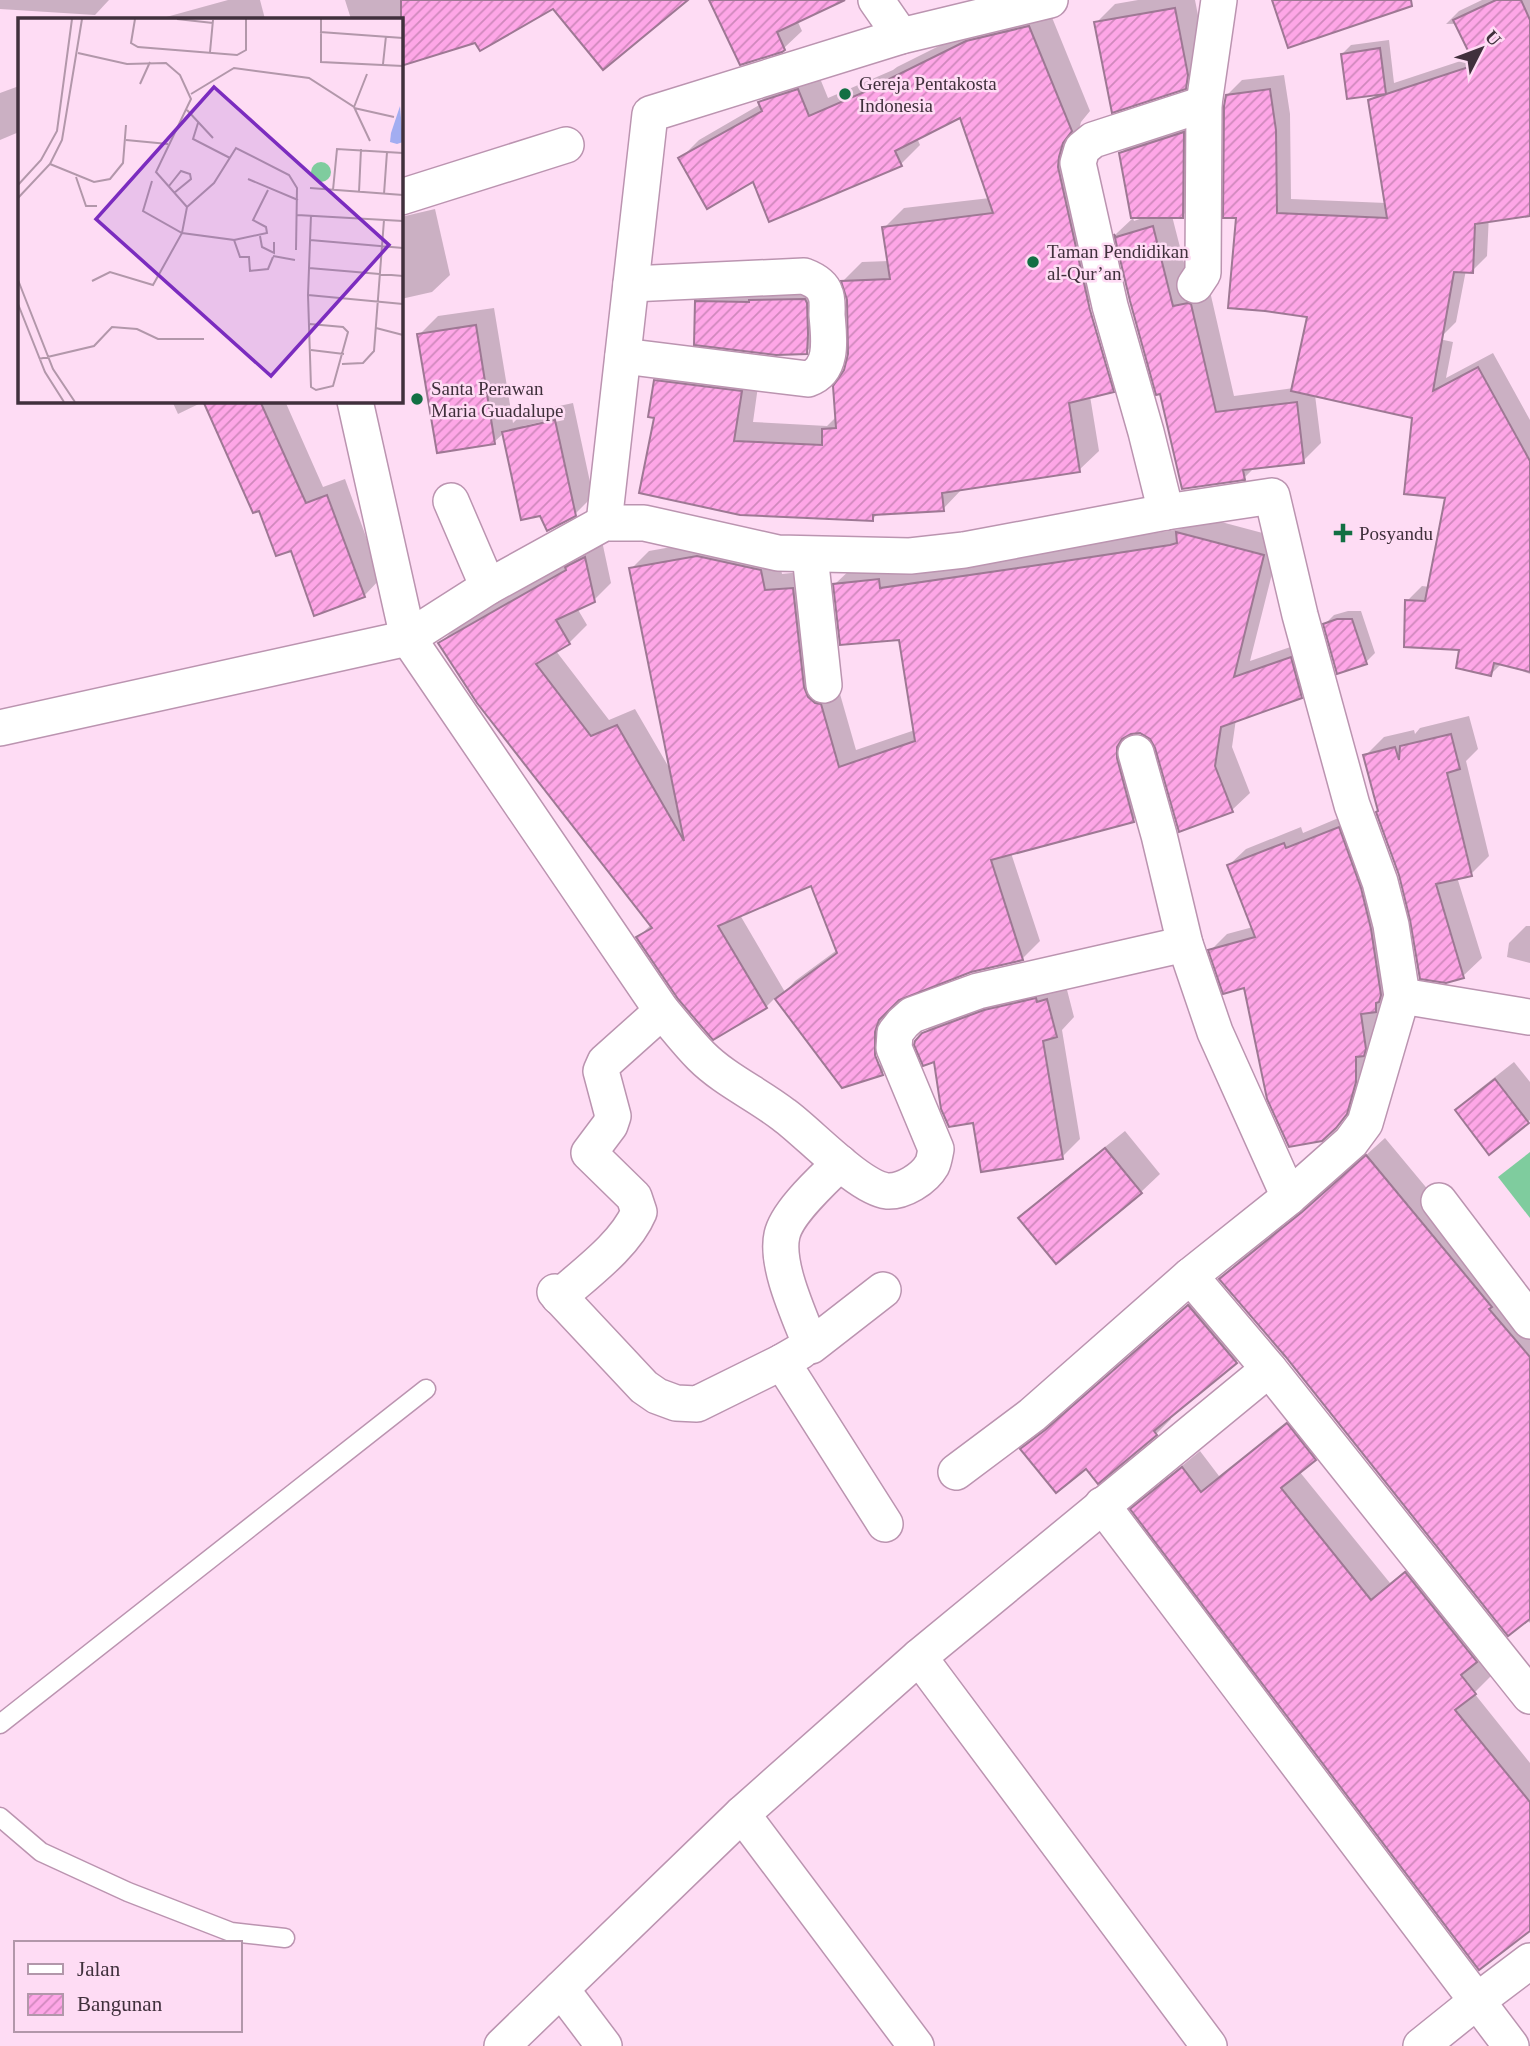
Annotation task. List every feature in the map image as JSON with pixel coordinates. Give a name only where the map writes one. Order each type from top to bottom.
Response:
[{"type":"street","points":[[876,0],[901,36]]},
{"type":"street","points":[[604,523],[650,114],[901,36],[1050,0]]},
{"type":"street","points":[[1195,285],[1203,273],[1205,256],[1204,104],[1219,0]]},
{"type":"street","points":[[1166,512],[1110,306],[1078,163],[1083,149],[1093,140],[1204,104]]},
{"type":"street","points":[[402,197],[566,145]]},
{"type":"street","points":[[623,356],[808,379],[817,376],[824,368],[830,346],[826,293],[816,281],[804,276],[631,284]]},
{"type":"street","points":[[355,402],[408,638],[662,1011],[700,1055],[720,1073],[784,1115],[840,1163],[871,1185],[886,1191],[899,1190],[915,1182],[932,1164],[936,1149],[894,1048],[895,1033],[912,1015],[978,991],[1185,944]]},
{"type":"street","points":[[0,728],[408,638],[488,587],[604,523],[645,523],[778,553],[910,556],[964,550],[1166,512],[1272,496],[1304,628],[1352,805],[1380,882],[1391,925],[1402,996],[1365,1123],[1350,1142],[1289,1197],[1190,1276],[1032,1415],[956,1472]]},
{"type":"street","points":[[452,501],[488,587]]},
{"type":"street","points":[[810,555],[824,685]]},
{"type":"street","points":[[1136,753],[1185,944],[1215,1032],[1289,1197]]},
{"type":"street","points":[[1402,996],[1529,1017]]},
{"type":"street","points":[[662,1011],[606,1062],[601,1071],[613,1116],[610,1125],[589,1153],[634,1197],[639,1212],[608,1254],[557,1295],[644,1387],[657,1396],[676,1403],[697,1404],[796,1354],[883,1290]]},
{"type":"street","points":[[840,1163],[803,1200],[782,1234],[780,1261],[796,1354],[885,1524]]},
{"type":"street","points":[[1439,1202],[1530,1321]]},
{"type":"street","points":[[1190,1276],[1269,1369],[1530,1696]]},
{"type":"street","points":[[502,2046],[742,1814],[919,1657],[1269,1369]]},
{"type":"street","points":[[1102,1505],[1511,2046]]},
{"type":"street","points":[[919,1657],[1209,2046]]},
{"type":"street","points":[[742,1814],[916,2046]]},
{"type":"street","points":[[1421,2046],[1530,1961]]},
{"type":"street","points":[[561,1989],[604,2046]]},
{"type":"lane","points":[[0,1724],[426,1389]]},
{"type":"lane","points":[[0,1817],[41,1852],[128,1892],[231,1932],[285,1938]]},
{"type":"green space","points":[[1530,1152],[1530,1218],[1498,1177]]},
{"type":"building","points":[[401,0],[688,0],[603,70],[553,9],[480,51],[475,43],[402,66]]},
{"type":"building","points":[[709,0],[845,0],[777,32],[785,50],[782,52],[740,65]]},
{"type":"building","points":[[1272,0],[1411,0],[1412,6],[1288,48]]},
{"type":"building","points":[[1496,0],[1521,0],[1530,20],[1530,216],[1475,224],[1473,273],[1454,272],[1433,391],[1478,367],[1530,461],[1530,672],[1494,663],[1491,676],[1456,668],[1459,650],[1404,647],[1405,600],[1425,601],[1445,498],[1404,494],[1412,418],[1291,391],[1307,317],[1228,308],[1236,218],[1223,218],[1226,95],[1270,89],[1276,130],[1277,213],[1387,218],[1368,100],[1475,65],[1453,20]]},
{"type":"building","points":[[1175,8],[1188,75],[1186,89],[1112,113],[1094,22]]},
{"type":"building","points":[[1029,26],[1072,131],[1063,143],[1058,167],[1090,310],[1114,392],[1069,403],[1080,472],[942,493],[944,511],[873,515],[873,521],[740,515],[639,493],[654,418],[648,417],[654,380],[742,391],[734,441],[822,445],[822,429],[836,428],[833,386],[844,370],[848,354],[847,300],[841,281],[890,279],[882,227],[993,213],[960,118],[895,151],[902,166],[769,222],[753,182],[707,209],[678,158],[762,111],[758,102],[798,89],[809,116],[876,87],[966,41]]},
{"type":"building","points":[[1380,48],[1386,94],[1347,99],[1341,54]]},
{"type":"building","points":[[1184,132],[1183,218],[1131,218],[1119,153]]},
{"type":"building","points":[[1153,226],[1173,306],[1191,304],[1216,412],[1297,402],[1304,463],[1243,470],[1245,480],[1182,489],[1160,394],[1156,395],[1114,234],[1116,237]]},
{"type":"building","points":[[805,299],[807,354],[776,355],[694,345],[695,301]]},
{"type":"building","points":[[476,325],[495,444],[437,453],[417,334]]},
{"type":"building","points":[[203,402],[260,402],[306,503],[327,495],[365,597],[314,616],[291,551],[276,556],[259,511],[253,513]]},
{"type":"building","points":[[555,420],[576,516],[547,531],[540,516],[521,520],[502,432]]},
{"type":"building","points":[[1176,532],[1264,555],[1234,677],[1291,657],[1302,698],[1221,727],[1215,766],[1233,812],[1179,832],[1150,739],[1140,733],[1122,739],[1117,747],[1117,758],[1134,822],[991,860],[1023,960],[971,972],[899,1000],[879,1020],[875,1032],[875,1055],[883,1075],[842,1088],[775,999],[837,953],[811,886],[718,926],[767,1008],[713,1040],[678,999],[636,937],[652,928],[477,703],[438,643],[585,557],[595,602],[556,620],[570,644],[536,664],[591,736],[617,725],[684,841],[629,568],[697,556],[761,570],[765,590],[793,588],[804,687],[808,697],[821,704],[839,767],[915,741],[899,640],[840,645],[833,584],[879,579],[880,588],[1052,563],[1170,545],[1177,543]]},
{"type":"building","points":[[1337,619],[1352,619],[1367,664],[1337,674],[1323,624]]},
{"type":"building","points":[[1451,734],[1460,769],[1447,773],[1472,876],[1436,884],[1464,978],[1446,983],[1420,979],[1399,875],[1376,812],[1378,811],[1363,755],[1395,747],[1399,760],[1400,746]]},
{"type":"building","points":[[1339,827],[1361,888],[1371,929],[1381,995],[1376,1003],[1376,1012],[1361,1014],[1366,1049],[1364,1056],[1356,1057],[1356,1082],[1347,1114],[1322,1141],[1289,1147],[1267,1099],[1244,988],[1223,994],[1208,950],[1255,937],[1227,865],[1284,843],[1286,848]]},
{"type":"building","points":[[1036,998],[1037,1002],[1047,999],[1057,1037],[1043,1041],[1063,1159],[981,1172],[973,1123],[949,1127],[941,1109],[934,1062],[923,1066],[914,1045],[915,1041],[922,1033],[984,1010]]},
{"type":"building","points":[[1495,1079],[1529,1123],[1489,1155],[1455,1110]]},
{"type":"building","points":[[1105,1148],[1142,1193],[1056,1264],[1018,1218]]},
{"type":"building","points":[[1366,1155],[1530,1357],[1530,1619],[1508,1636],[1285,1356],[1219,1279],[1302,1212]]},
{"type":"building","points":[[1188,1305],[1237,1363],[1154,1431],[1157,1435],[1098,1484],[1086,1469],[1056,1493],[1020,1449]]},
{"type":"building","points":[[1287,1423],[1316,1460],[1281,1488],[1371,1600],[1405,1572],[1477,1662],[1461,1675],[1476,1694],[1455,1710],[1530,1802],[1530,1931],[1479,1970],[1130,1509],[1182,1467],[1201,1492]]},
{"type":"place","name":"Gereja Pentakosta Indonesia","points":[[845,94]]},
{"type":"place","name":"Taman Pendidikan al-Qur’an","points":[[1033,262]]},
{"type":"place","name":"Santa Perawan Maria Guadalupe","points":[[417,399]]},
{"type":"place","name":"Posyandu","points":[[1343,533]]}]
